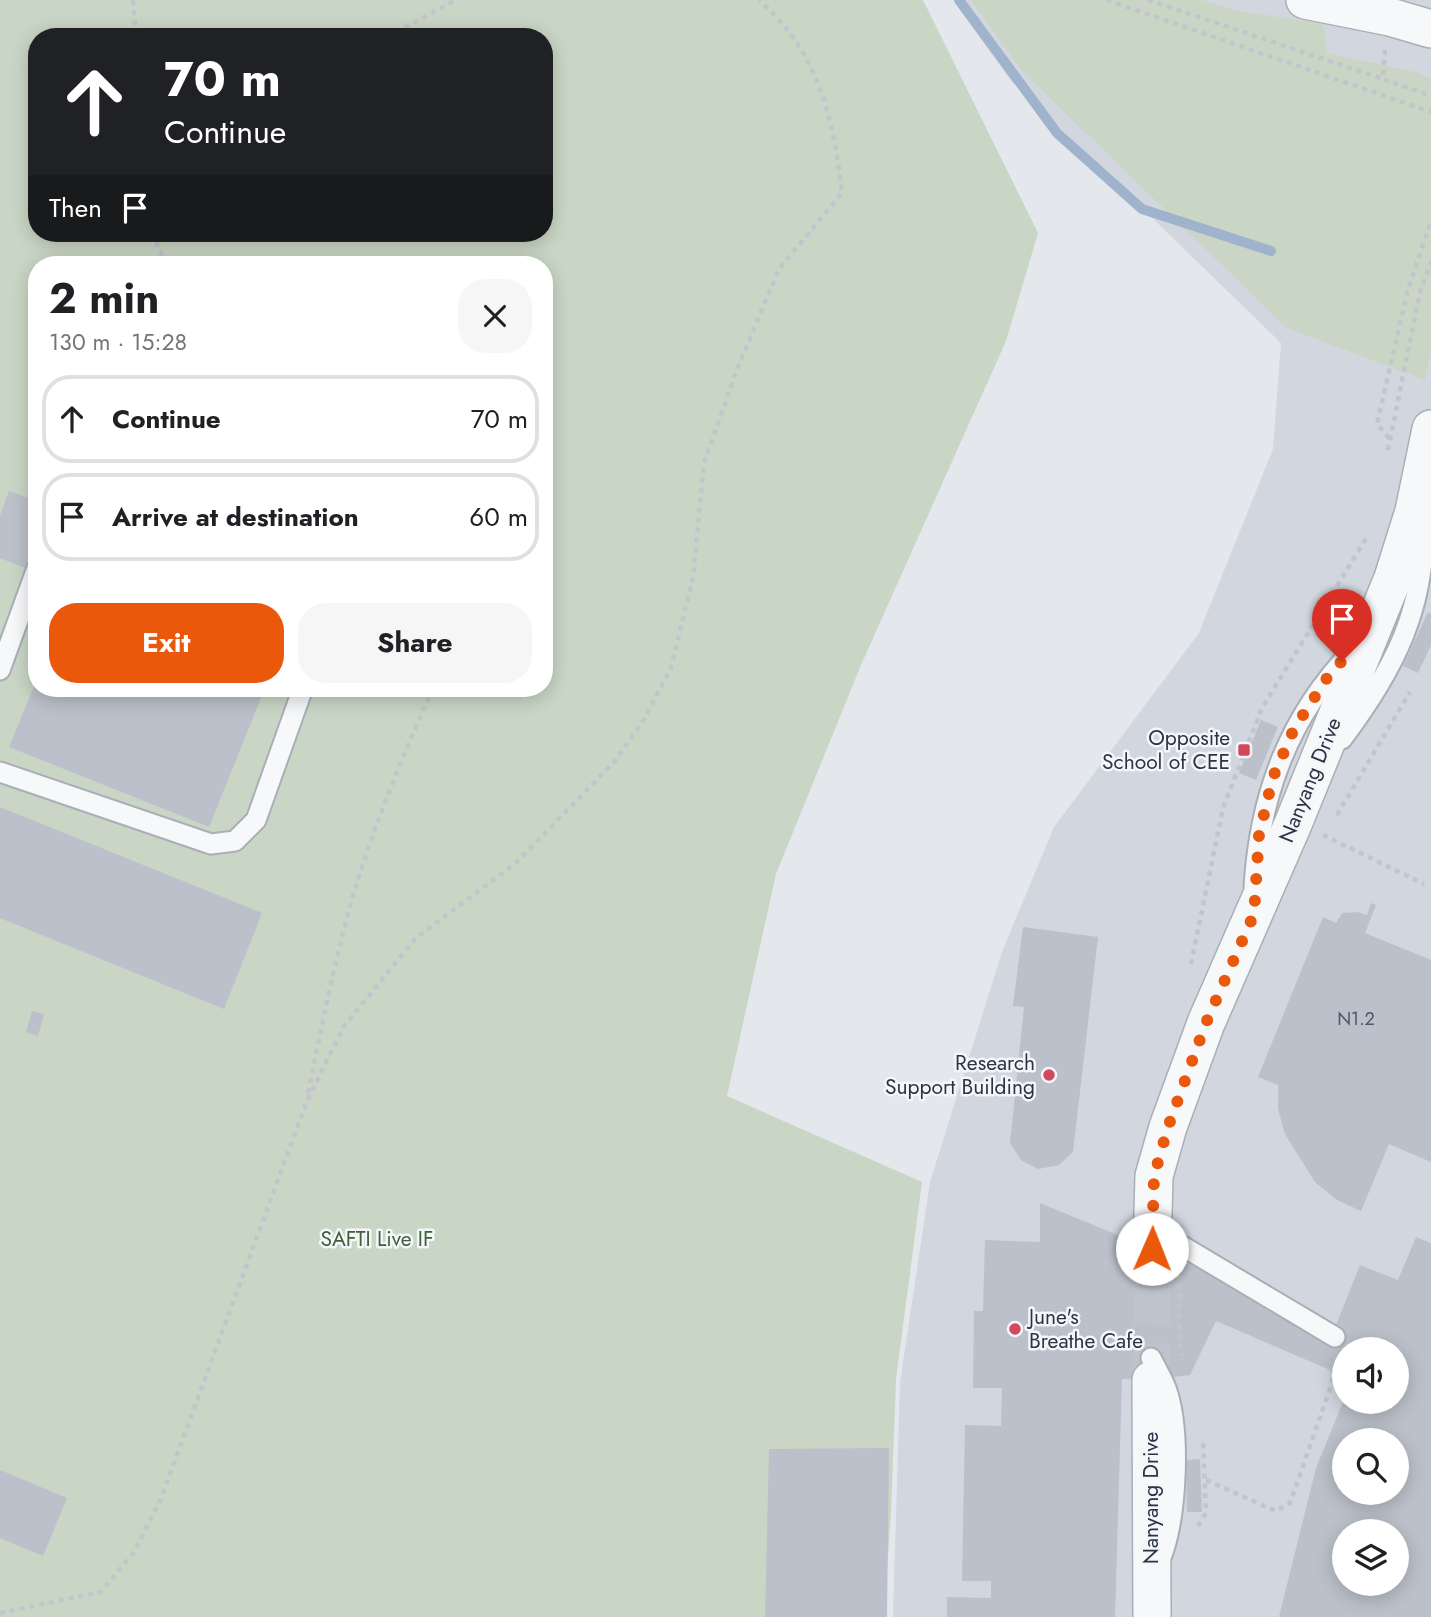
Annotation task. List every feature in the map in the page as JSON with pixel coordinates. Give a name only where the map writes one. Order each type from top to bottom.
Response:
[{"type":"street","points":[[1305,0],[1390,17],[1431,29]]},
{"type":"street","name":"Nanyang Drive","points":[[1152,1238],[1154,1176],[1168,1127],[1206,1023],[1254,914],[1405,545],[1427,457]]},
{"type":"street","name":"Nanyang Drive","points":[[1151,1369],[1152,1617]]},
{"type":"lane","points":[[1313,772],[1344,737],[1395,657],[1416,606],[1425,547],[1427,457]]},
{"type":"lane","points":[[0,670],[28,593]]},
{"type":"lane","points":[[1254,914],[1259,835],[1273,777],[1294,729],[1329,675],[1369,633]]},
{"type":"lane","points":[[0,772],[211,844],[235,841],[256,820],[300,697]]},
{"type":"lane","points":[[1152,1238],[1335,1337]]},
{"type":"path","points":[[133,0],[135,28]]},
{"type":"path","points":[[404,28],[456,0]]},
{"type":"path","points":[[0,1614],[101,1592],[134,1552],[160,1501],[307,1101],[344,1026],[416,938],[517,862],[615,761],[643,722],[671,668],[693,578],[704,463],[733,379],[779,269],[842,193],[835,134],[815,72],[777,16],[759,0]]},
{"type":"path","points":[[1107,0],[1431,112]]},
{"type":"path","points":[[1148,0],[1383,79]]},
{"type":"path","points":[[1390,439],[1377,424],[1408,289],[1431,221]]},
{"type":"path","points":[[1386,458],[1420,292],[1431,262]]},
{"type":"path","points":[[1191,968],[1223,808],[1262,708],[1373,526]]},
{"type":"path","points":[[307,1101],[331,984],[354,895],[406,747],[429,697]]},
{"type":"path","points":[[1325,836],[1424,884]]},
{"type":"path","points":[[1206,1480],[1276,1511],[1290,1503],[1332,1383],[1334,1369],[1331,1357]]},
{"type":"shaded area","points":[[953,0],[1431,0],[1431,1617],[893,1617],[900,1383],[930,1182],[1002,952],[1054,827],[1199,633],[1273,449],[1281,343],[1011,81]]},
{"type":"green space","name":"SAFTI Live IF","points":[[0,0],[923,0],[1038,233],[1006,341],[861,665],[776,874],[727,1096],[922,1182],[896,1379],[884,1617],[0,1617]]},
{"type":"green space","points":[[971,0],[1202,0],[1239,11],[1323,24],[1327,53],[1415,72],[1431,79],[1431,352],[1425,380],[1287,328],[1022,71]]},
{"type":"building","points":[[9,491],[28,498],[28,560],[25,568],[0,558],[0,516]]},
{"type":"building","points":[[1428,612],[1431,614],[1431,645],[1418,673],[1403,666]]},
{"type":"building","points":[[30,697],[261,697],[209,827],[9,747]]},
{"type":"building","points":[[1261,720],[1278,727],[1256,780],[1239,773]]},
{"type":"building","points":[[0,807],[262,913],[224,1009],[0,918]]},
{"type":"building","points":[[1371,903],[1376,905],[1365,933],[1431,960],[1431,1162],[1389,1144],[1361,1211],[1337,1200],[1315,1182],[1285,1134],[1278,1109],[1278,1085],[1258,1077],[1323,917],[1336,923],[1342,913],[1357,912],[1367,915]]},
{"type":"building","name":"Research Support Building","points":[[1023,927],[1098,937],[1073,1152],[1059,1165],[1038,1169],[1021,1160],[1010,1143],[1024,1007],[1013,1006]]},
{"type":"building","points":[[32,1011],[44,1014],[38,1036],[26,1032]]},
{"type":"building","points":[[1040,1203],[1336,1325],[1360,1265],[1398,1280],[1416,1237],[1431,1243],[1431,1617],[1279,1617],[1316,1468],[1332,1429],[1332,1505],[1409,1505],[1409,1428],[1332,1428],[1338,1414],[1409,1414],[1409,1337],[1332,1337],[1332,1371],[1216,1321],[1190,1375],[1151,1380],[1122,1379],[1115,1617],[947,1617],[947,1597],[991,1598],[991,1581],[962,1581],[965,1425],[1001,1426],[1002,1388],[973,1388],[974,1311],[983,1311],[985,1240],[1040,1242]]},
{"type":"building","points":[[889,1448],[887,1617],[765,1617],[769,1449]]},
{"type":"building","points":[[1200,1459],[1202,1512],[1187,1512],[1186,1460]]},
{"type":"building","points":[[0,1470],[67,1498],[43,1556],[0,1538]]},
{"type":"waterway","points":[[959,0],[1057,133],[1142,209],[1271,251]]},
{"type":"tunnel","points":[[1151,1380],[1152,1249]]},
{"type":"place","name":"Opposite School of CEE","points":[[1244,750]]},
{"type":"place","name":"Research Support Building","points":[[1049,1075]]},
{"type":"place","name":"June's Breathe Cafe","points":[[1015,1329]]},
{"type":"route","points":[[1152,1249],[1154,1176],[1168,1127],[1206,1023],[1254,914],[1259,835],[1273,777],[1294,729],[1329,675],[1342,661]]}]
